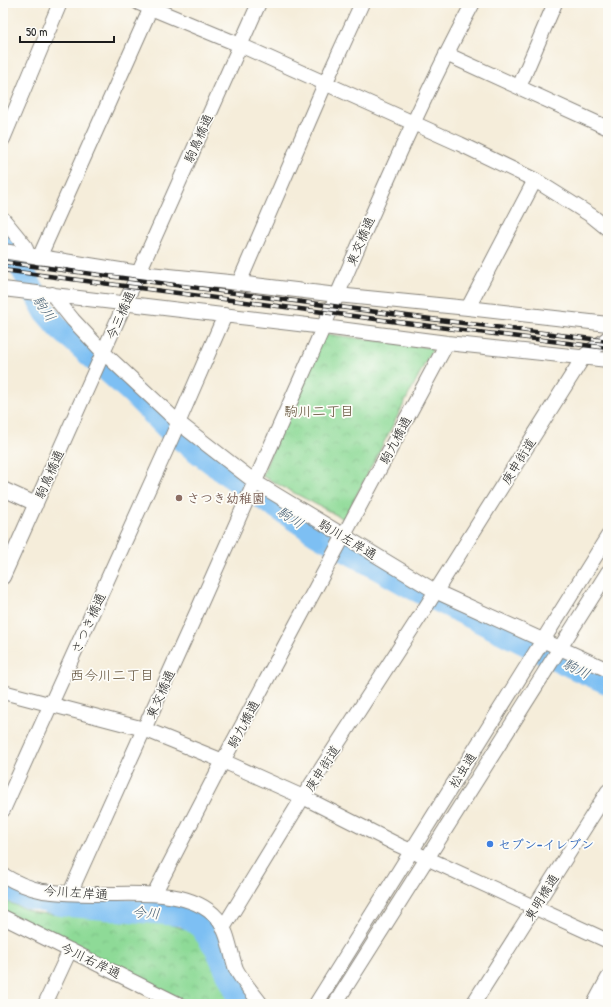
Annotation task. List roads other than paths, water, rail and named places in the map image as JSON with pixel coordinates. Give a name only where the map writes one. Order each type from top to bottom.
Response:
[{"type":"street","points":[[3,139],[60,3]]},
{"type":"street","name":"駒鳥橋通","points":[[139,273],[259,3]]},
{"type":"street","points":[[239,283],[325,84],[362,3]]},
{"type":"street","name":"東交橋通","points":[[70,893],[250,496],[368,221],[446,54],[473,3]]},
{"type":"street","points":[[519,88],[555,3]]},
{"type":"street","points":[[30,256],[147,5],[460,144],[535,180],[592,216],[608,229]]},
{"type":"street","points":[[446,54],[608,128]]},
{"type":"street","points":[[468,308],[535,180]]},
{"type":"street","points":[[3,219],[25,246],[30,256]]},
{"type":"street","points":[[3,251],[139,273],[608,324]]},
{"type":"street","name":"今三橋通","points":[[94,372],[139,273]]},
{"type":"street","points":[[3,289],[324,326],[447,343],[584,356],[608,360]]},
{"type":"street","name":"駒川左岸通","points":[[47,293],[73,320],[102,354],[178,422],[255,482],[435,591],[559,650],[608,670]]},
{"type":"street","points":[[178,422],[225,315]]},
{"type":"street","name":"庚申街道","points":[[223,928],[303,797],[424,610],[584,356],[608,338]]},
{"type":"street","name":"駒九橋通","points":[[154,894],[223,761],[447,343]]},
{"type":"street","name":"駒鳥橋通","points":[[3,576],[94,372]]},
{"type":"street","name":"さつき橋通","points":[[3,810],[178,422]]},
{"type":"street","points":[[3,489],[36,504]]},
{"type":"street","name":"松虫通","points":[[316,1004],[608,536]]},
{"type":"street","name":"松虫通","points":[[335,1004],[608,572]]},
{"type":"street","points":[[3,692],[144,729],[223,761],[303,797],[412,852],[608,941]]},
{"type":"street","name":"東明橋通","points":[[473,1004],[608,791]]},
{"type":"street","name":"今川左岸通","points":[[3,875],[22,885],[43,891],[70,893],[154,894],[181,898],[200,906],[216,918],[223,928],[237,970],[261,1004]]},
{"type":"street","name":"今川右岸通","points":[[3,917],[178,1004]]},
{"type":"street","points":[[45,1004],[70,950]]},
{"type":"street","points":[[594,1004],[608,978]]},
{"type":"waterway","name":"駒川","points":[[3,238],[7,242],[46,313],[59,328],[133,394],[171,432],[228,475],[316,534],[414,589],[572,667],[608,683]]},
{"type":"waterway","name":"今川","points":[[3,887],[27,897],[64,905],[184,915],[200,926],[216,948],[242,1004]]},
{"type":"railway","points":[[3,262],[407,316],[608,341]]},
{"type":"railway","points":[[3,270],[608,348]]},
{"type":"place","name":"さつき幼稚園","points":[[179,498]]},
{"type":"place","name":"セブン-イレブン","points":[[490,844]]},
{"type":"district","name":"駒川二丁目","points":[[319,410]]},
{"type":"district","name":"西今川二丁目","points":[[112,674]]}]
